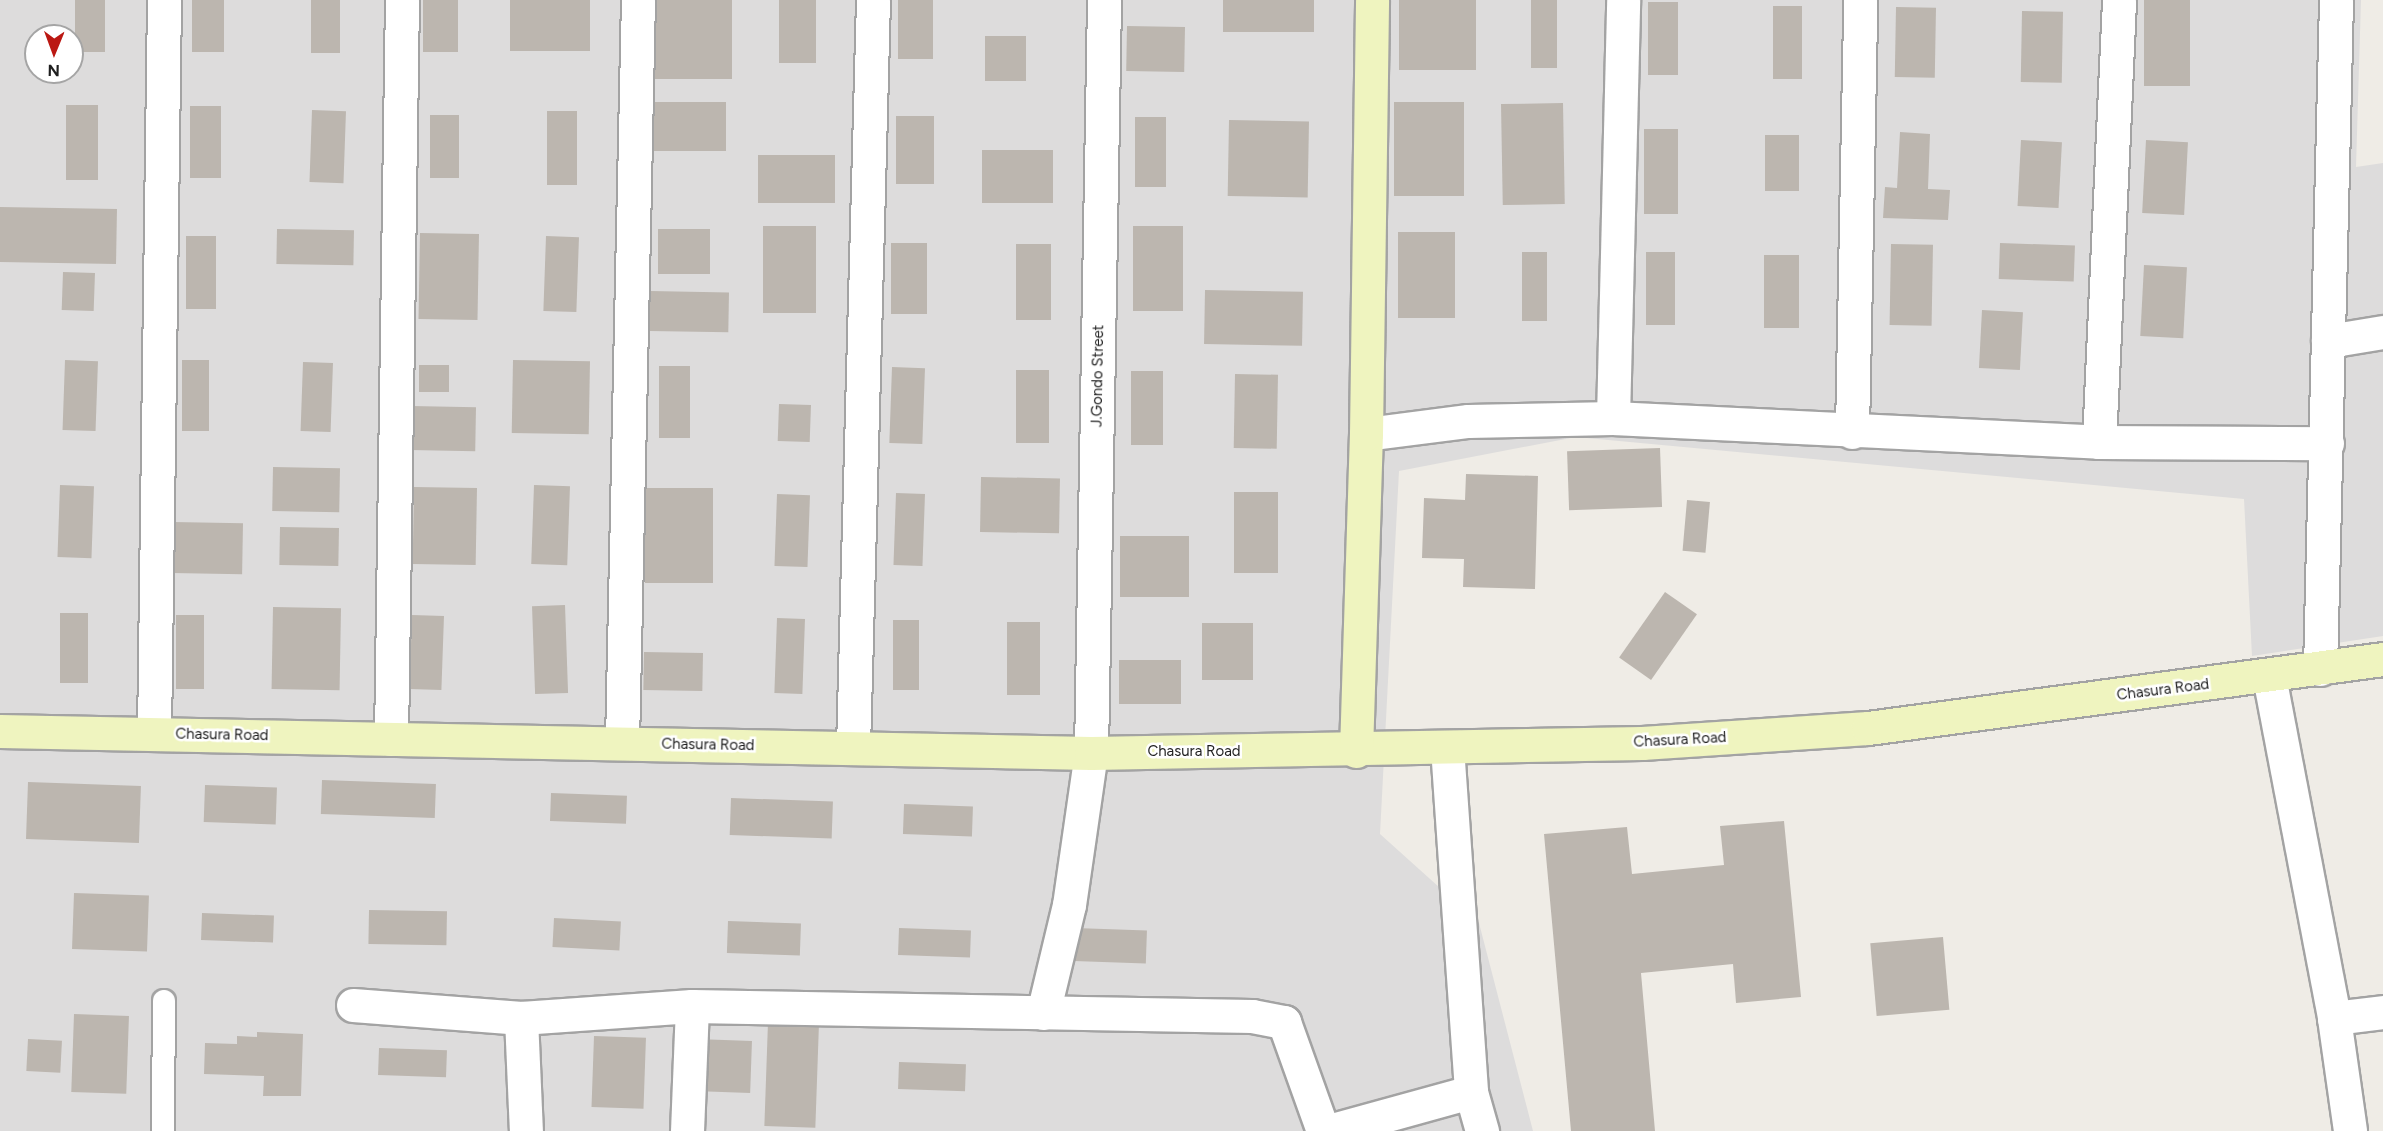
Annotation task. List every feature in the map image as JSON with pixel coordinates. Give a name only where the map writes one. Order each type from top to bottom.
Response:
[{"type":"street","points":[[154,734],[164,0]]},
{"type":"street","points":[[391,739],[402,0]]},
{"type":"street","points":[[622,743],[638,0]]},
{"type":"street","points":[[853,748],[873,0]]},
{"type":"street","name":"J.Gondo Street","points":[[1043,1013],[1069,905],[1091,753],[1104,0]]},
{"type":"street","points":[[1356,751],[1366,434],[1372,0]]},
{"type":"street","points":[[1613,418],[1623,0]]},
{"type":"street","points":[[1852,432],[1860,0]]},
{"type":"street","points":[[2099,442],[2119,0]]},
{"type":"street","points":[[2320,669],[2336,0]]},
{"type":"street","points":[[2328,341],[2383,332]]},
{"type":"street","points":[[1366,434],[1467,421],[1613,418],[1852,432],[2099,442],[2327,443]]},
{"type":"street","name":"Chasura Road","points":[[0,731],[1091,753],[1356,751],[1642,743],[1868,728],[2383,659]]},
{"type":"street","points":[[2269,676],[2334,1018],[2350,1131]]},
{"type":"street","points":[[1447,747],[1472,1092],[1482,1131]]},
{"type":"street","points":[[353,1005],[521,1018],[692,1005],[1043,1013],[1203,1013],[1284,1022],[1323,1131]]},
{"type":"street","points":[[687,1131],[692,1005]]},
{"type":"street","points":[[2334,1018],[2383,1012]]},
{"type":"street","points":[[521,1018],[526,1131]]},
{"type":"street","points":[[1329,1131],[1472,1092]]},
{"type":"lane","points":[[163,1131],[164,1001]]},
{"type":"shaded area","points":[[0,0],[2361,0],[2356,167],[2383,163],[2383,636],[2252,656],[2244,499],[1576,437],[1399,471],[1380,834],[1479,923],[1533,1131],[0,1131]]},
{"type":"building","points":[[75,0],[105,0],[105,52],[84,52],[84,24],[75,24]]},
{"type":"building","points":[[192,0],[224,0],[224,52],[192,52]]},
{"type":"building","points":[[311,0],[340,0],[340,53],[311,53]]},
{"type":"building","points":[[423,0],[458,0],[458,52],[423,52]]},
{"type":"building","points":[[510,0],[590,0],[590,51],[510,51]]},
{"type":"building","points":[[651,0],[732,0],[732,79],[651,79]]},
{"type":"building","points":[[779,0],[816,0],[816,63],[779,63]]},
{"type":"building","points":[[898,0],[933,0],[933,59],[898,59]]},
{"type":"building","points":[[1223,0],[1314,0],[1314,32],[1223,32]]},
{"type":"building","points":[[1399,0],[1476,0],[1476,70],[1399,70]]},
{"type":"building","points":[[1531,0],[1557,0],[1557,68],[1531,68]]},
{"type":"building","points":[[2144,0],[2190,0],[2190,86],[2144,86]]},
{"type":"building","points":[[1648,2],[1678,2],[1678,75],[1648,75]]},
{"type":"building","points":[[1773,6],[1802,6],[1802,79],[1773,79]]},
{"type":"building","points":[[1896,7],[1936,8],[1935,78],[1895,77]]},
{"type":"building","points":[[2022,11],[2063,12],[2062,83],[2021,82]]},
{"type":"building","points":[[1127,26],[1185,27],[1184,72],[1126,71]]},
{"type":"building","points":[[985,36],[1026,36],[1026,81],[985,81]]},
{"type":"building","points":[[649,102],[726,102],[726,151],[649,151]]},
{"type":"building","points":[[1394,102],[1464,102],[1464,196],[1394,196]]},
{"type":"building","points":[[1563,103],[1565,204],[1503,205],[1501,104]]},
{"type":"building","points":[[66,105],[98,105],[98,180],[66,180]]},
{"type":"building","points":[[190,106],[221,106],[221,178],[190,178]]},
{"type":"building","points":[[312,110],[346,111],[343,183],[309,182]]},
{"type":"building","points":[[547,111],[577,111],[577,185],[547,185]]},
{"type":"building","points":[[430,115],[459,115],[459,178],[430,178]]},
{"type":"building","points":[[896,116],[934,116],[934,184],[896,184]]},
{"type":"building","points":[[1135,117],[1166,117],[1166,187],[1135,187]]},
{"type":"building","points":[[1229,120],[1309,121],[1308,197],[1228,196]]},
{"type":"building","points":[[1644,129],[1678,129],[1678,214],[1644,214]]},
{"type":"building","points":[[1900,132],[1930,134],[1928,189],[1950,190],[1948,220],[1883,218],[1885,187],[1897,188]]},
{"type":"building","points":[[1765,135],[1799,135],[1799,191],[1765,191]]},
{"type":"building","points":[[2021,140],[2062,142],[2058,208],[2018,206]]},
{"type":"building","points":[[2146,140],[2188,142],[2184,215],[2142,213]]},
{"type":"building","points":[[982,150],[1053,150],[1053,203],[982,203]]},
{"type":"building","points":[[758,155],[835,155],[835,203],[758,203]]},
{"type":"building","points":[[0,207],[117,209],[116,264],[0,262]]},
{"type":"building","points":[[763,226],[816,226],[816,313],[763,313]]},
{"type":"building","points":[[1133,226],[1183,226],[1183,311],[1133,311]]},
{"type":"building","points":[[277,229],[354,230],[353,265],[276,264]]},
{"type":"building","points":[[658,229],[710,229],[710,274],[658,274]]},
{"type":"building","points":[[1398,232],[1455,232],[1455,318],[1398,318]]},
{"type":"building","points":[[420,233],[479,234],[477,320],[418,319]]},
{"type":"building","points":[[186,236],[216,236],[216,309],[186,309]]},
{"type":"building","points":[[546,236],[579,237],[576,312],[543,311]]},
{"type":"building","points":[[891,243],[927,243],[927,314],[891,314]]},
{"type":"building","points":[[2000,243],[2075,246],[2074,282],[1999,279]]},
{"type":"building","points":[[1016,244],[1051,244],[1051,320],[1016,320]]},
{"type":"building","points":[[1891,244],[1933,245],[1932,326],[1890,325]]},
{"type":"building","points":[[1522,252],[1547,252],[1547,321],[1522,321]]},
{"type":"building","points":[[1646,252],[1675,252],[1675,325],[1646,325]]},
{"type":"building","points":[[1764,255],[1799,255],[1799,328],[1764,328]]},
{"type":"building","points":[[2144,265],[2187,267],[2183,338],[2140,336]]},
{"type":"building","points":[[63,272],[95,273],[94,311],[62,310]]},
{"type":"building","points":[[1205,290],[1303,292],[1302,346],[1204,344]]},
{"type":"building","points":[[650,291],[729,292],[728,332],[649,331]]},
{"type":"building","points":[[1982,310],[2023,312],[2020,370],[1979,368]]},
{"type":"building","points":[[65,360],[98,361],[96,431],[63,430]]},
{"type":"building","points":[[182,360],[209,360],[209,431],[182,431]]},
{"type":"building","points":[[513,360],[590,361],[589,434],[512,433]]},
{"type":"building","points":[[303,362],[333,363],[331,432],[301,431]]},
{"type":"building","points":[[419,365],[449,365],[449,392],[419,392]]},
{"type":"building","points":[[659,366],[690,366],[690,438],[659,438]]},
{"type":"building","points":[[892,367],[925,368],[922,444],[889,443]]},
{"type":"building","points":[[1016,370],[1049,370],[1049,443],[1016,443]]},
{"type":"building","points":[[1131,371],[1163,371],[1163,445],[1131,445]]},
{"type":"building","points":[[1235,374],[1278,375],[1277,449],[1234,448]]},
{"type":"building","points":[[779,404],[811,405],[810,442],[778,441]]},
{"type":"building","points":[[411,406],[476,407],[475,451],[410,450]]},
{"type":"building","points":[[1660,448],[1662,507],[1569,510],[1567,451]]},
{"type":"building","points":[[273,467],[340,468],[339,512],[272,511]]},
{"type":"building","points":[[1466,474],[1538,476],[1535,589],[1463,587],[1464,559],[1422,558],[1424,498],[1465,500]]},
{"type":"building","points":[[981,477],[1060,478],[1059,533],[980,532]]},
{"type":"building","points":[[60,485],[94,486],[91,558],[57,557]]},
{"type":"building","points":[[534,485],[570,486],[567,565],[531,564]]},
{"type":"building","points":[[414,487],[477,488],[476,565],[413,564]]},
{"type":"building","points":[[645,488],[713,488],[713,583],[645,583]]},
{"type":"building","points":[[1234,492],[1278,492],[1278,573],[1234,573]]},
{"type":"building","points":[[896,493],[925,494],[922,566],[893,565]]},
{"type":"building","points":[[777,494],[810,495],[807,567],[774,566]]},
{"type":"building","points":[[1687,500],[1710,502],[1705,553],[1683,551]]},
{"type":"building","points":[[173,522],[243,523],[242,574],[172,573]]},
{"type":"building","points":[[280,527],[339,528],[338,566],[279,565]]},
{"type":"building","points":[[1120,536],[1189,536],[1189,597],[1120,597]]},
{"type":"building","points":[[1665,592],[1697,614],[1651,680],[1619,658]]},
{"type":"building","points":[[565,605],[568,693],[535,694],[532,606]]},
{"type":"building","points":[[273,607],[341,608],[340,690],[272,689]]},
{"type":"building","points":[[60,613],[88,613],[88,683],[60,683]]},
{"type":"building","points":[[176,615],[204,615],[204,689],[176,689]]},
{"type":"building","points":[[412,615],[444,616],[441,690],[409,689]]},
{"type":"building","points":[[777,618],[805,619],[802,694],[774,693]]},
{"type":"building","points":[[893,620],[919,620],[919,690],[893,690]]},
{"type":"building","points":[[1007,622],[1040,622],[1040,695],[1007,695]]},
{"type":"building","points":[[1202,623],[1253,623],[1253,680],[1202,680]]},
{"type":"building","points":[[644,652],[703,653],[702,691],[643,690]]},
{"type":"building","points":[[1119,660],[1181,660],[1181,704],[1119,704]]},
{"type":"building","points":[[322,780],[436,784],[435,818],[321,814]]},
{"type":"building","points":[[28,782],[141,786],[139,843],[26,839]]},
{"type":"building","points":[[205,785],[277,788],[276,824],[204,822]]},
{"type":"building","points":[[551,793],[627,796],[626,824],[550,821]]},
{"type":"building","points":[[731,798],[833,802],[832,839],[730,835]]},
{"type":"building","points":[[904,804],[973,806],[972,836],[903,834]]},
{"type":"building","points":[[1784,821],[1801,997],[1736,1003],[1733,964],[1641,973],[1655,1131],[1571,1131],[1544,834],[1627,827],[1632,874],[1724,865],[1720,826]]},
{"type":"building","points":[[74,893],[149,896],[147,952],[72,949]]},
{"type":"building","points":[[369,910],[447,911],[446,945],[368,944]]},
{"type":"building","points":[[202,913],[274,916],[273,942],[201,940]]},
{"type":"building","points":[[554,918],[621,922],[619,950],[552,947]]},
{"type":"building","points":[[728,921],[801,924],[800,956],[727,953]]},
{"type":"building","points":[[899,928],[971,931],[970,957],[898,955]]},
{"type":"building","points":[[1075,928],[1147,931],[1146,963],[1074,961]]},
{"type":"building","points":[[1943,937],[1949,1010],[1877,1016],[1870,943]]},
{"type":"building","points":[[74,1014],[129,1016],[126,1094],[71,1092]]},
{"type":"building","points":[[768,1022],[819,1024],[815,1128],[764,1126]]},
{"type":"building","points":[[257,1032],[303,1034],[301,1096],[263,1096],[264,1076],[204,1074],[205,1043],[237,1044],[237,1036],[257,1037]]},
{"type":"building","points":[[594,1036],[646,1038],[643,1109],[592,1107]]},
{"type":"building","points":[[28,1039],[62,1041],[60,1073],[26,1071]]},
{"type":"building","points":[[696,1039],[752,1041],[750,1093],[694,1091]]},
{"type":"building","points":[[379,1048],[447,1050],[446,1077],[378,1075]]},
{"type":"building","points":[[899,1062],[966,1064],[965,1091],[898,1089]]}]
